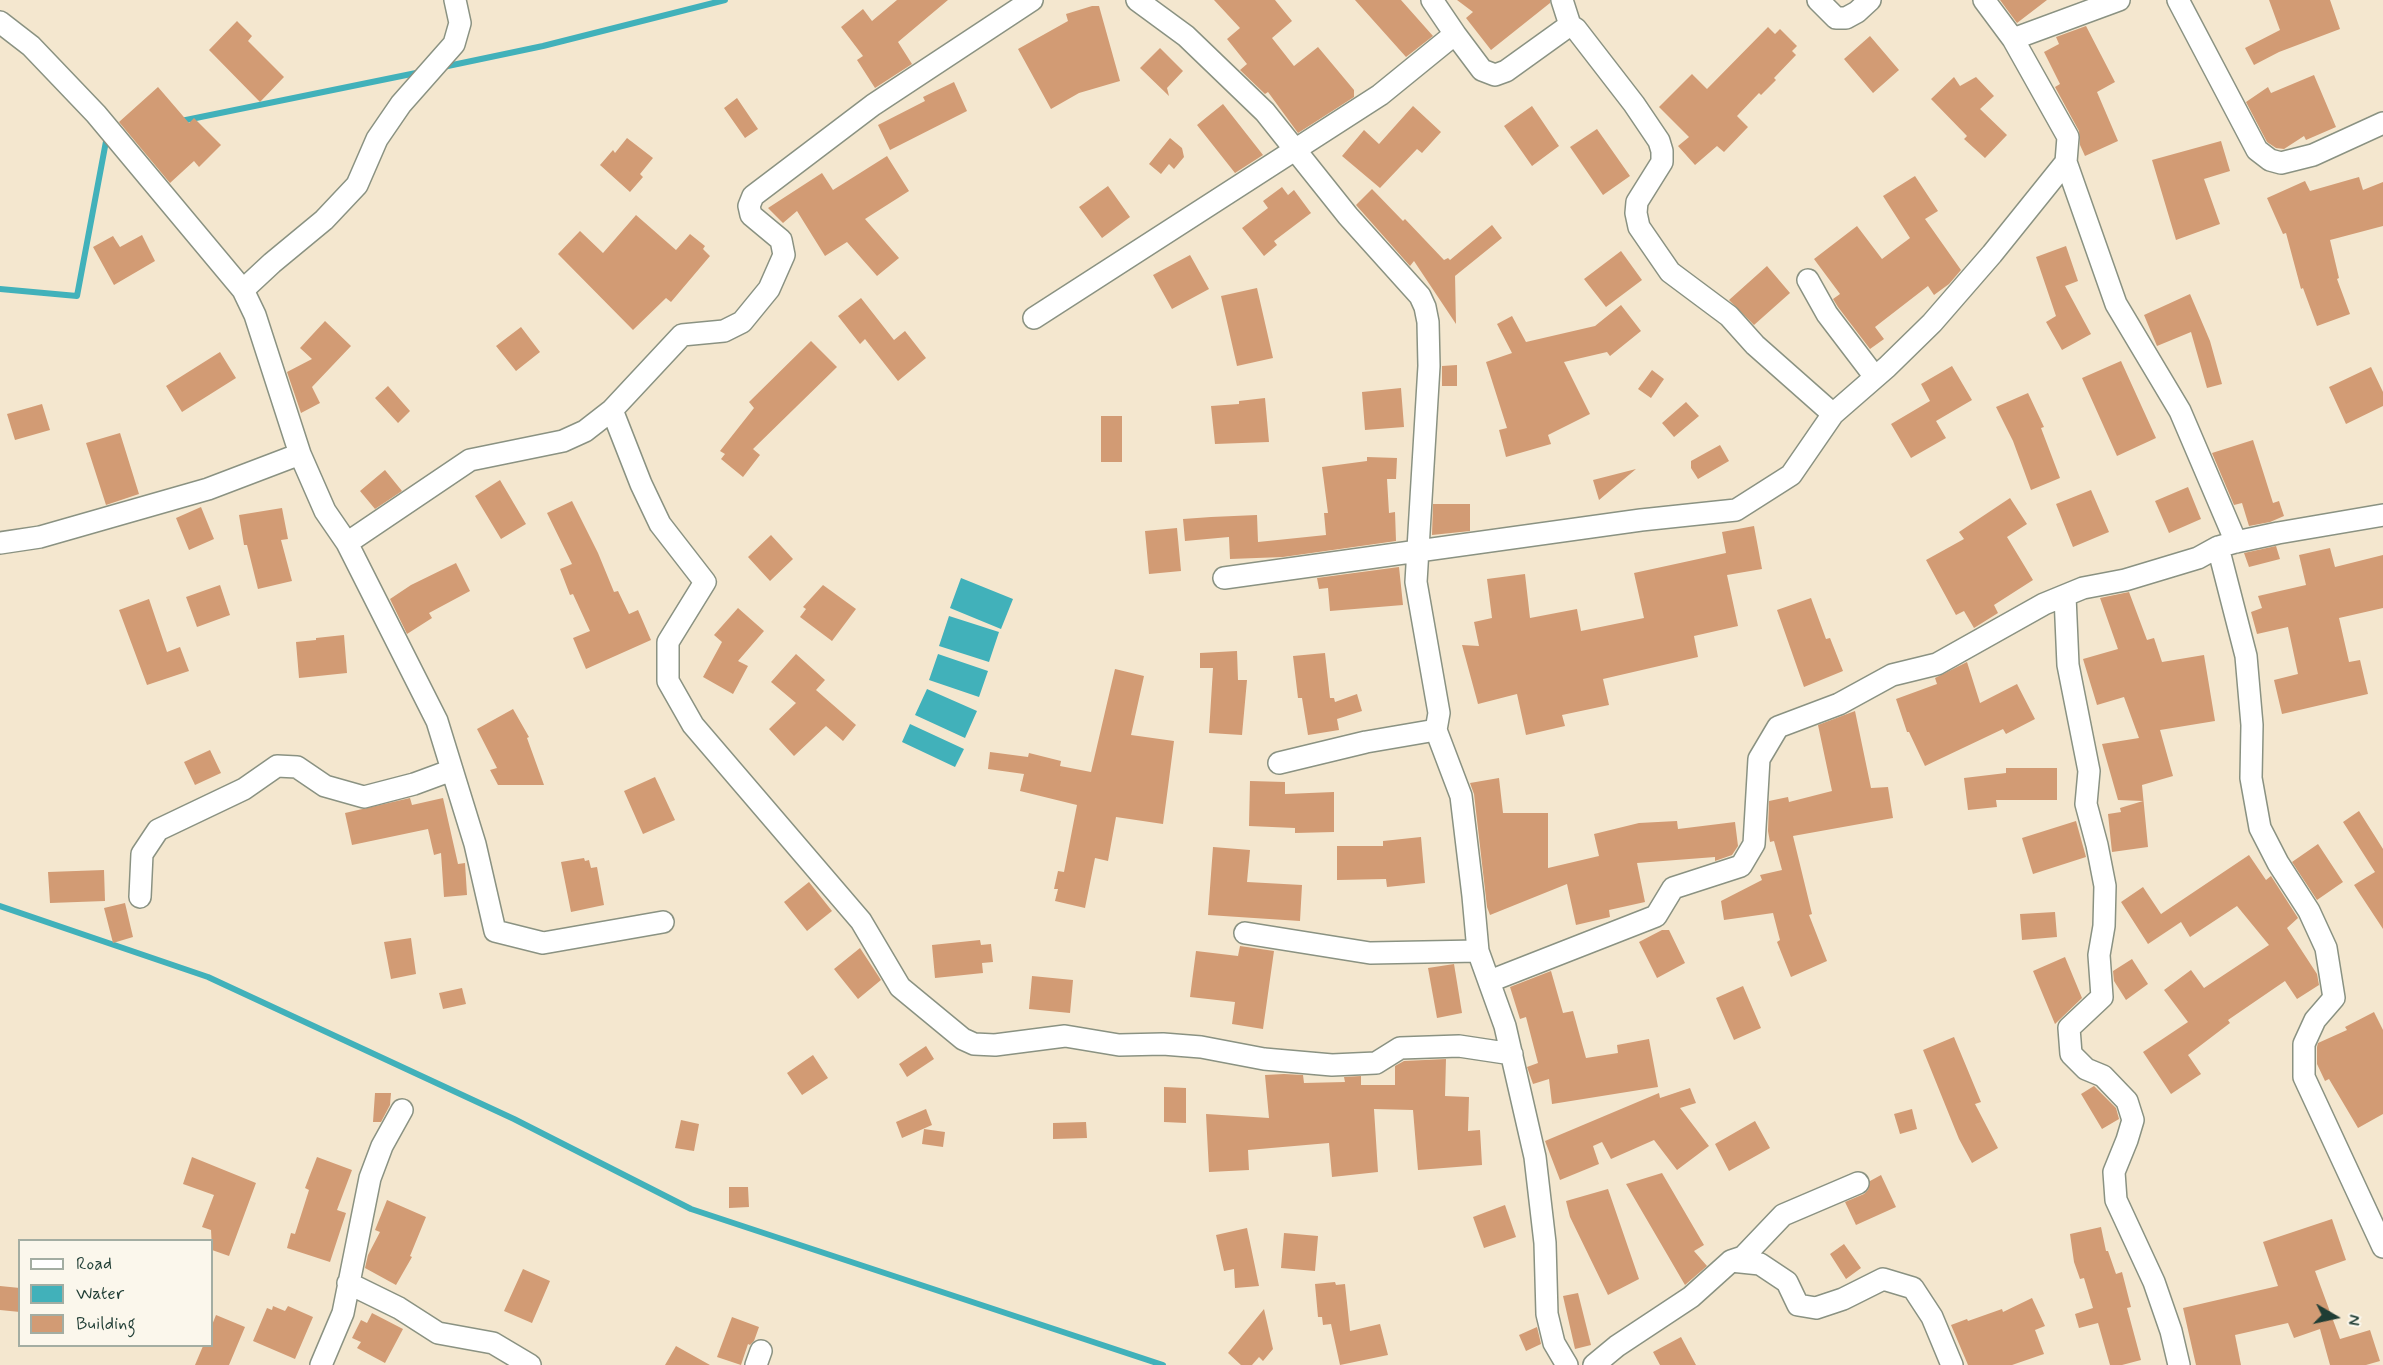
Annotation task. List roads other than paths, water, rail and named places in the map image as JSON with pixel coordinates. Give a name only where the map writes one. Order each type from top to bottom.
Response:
[{"type":"street","points":[[243,290],[324,220],[357,185],[377,140],[401,104],[454,44],[460,23],[455,0]]},
{"type":"street","points":[[347,543],[470,460],[563,441],[585,431],[612,410],[682,335],[724,331],[742,322],[769,289],[784,255],[781,240],[751,215],[749,206],[753,196],[873,105],[1032,0]]},
{"type":"street","points":[[1137,0],[1186,36],[1265,112],[1348,216],[1420,296],[1425,307],[1428,322],[1429,366],[1416,582],[1439,713],[1436,730],[1461,796],[1478,951],[1490,981],[1512,1054],[1535,1157],[1545,1243],[1546,1314],[1554,1343],[1567,1365]]},
{"type":"street","points":[[1432,0],[1482,70],[1495,75],[1506,71],[1570,25]]},
{"type":"street","points":[[1562,0],[1570,25],[1576,29],[1634,104],[1659,141],[1662,162],[1637,201],[1636,213],[1639,226],[1670,272],[1729,316],[1755,345],[1833,414]]},
{"type":"street","points":[[1818,0],[1836,18],[1846,18],[1870,0]]},
{"type":"street","points":[[1984,0],[2013,39],[2068,137],[2066,162],[2116,304],[2180,411],[2227,544],[2246,656],[2252,725],[2251,778],[2260,828],[2278,863],[2309,911],[2326,948],[2334,998],[2315,1020],[2304,1044],[2304,1077],[2382,1244]]},
{"type":"street","points":[[2013,39],[2119,0]]},
{"type":"street","points":[[2178,0],[2257,150],[2270,160],[2281,163],[2313,155],[2383,123]]},
{"type":"street","points":[[0,22],[31,46],[96,114],[243,290],[255,315],[300,454],[324,511],[347,543],[437,721],[475,844],[495,932],[543,943],[663,922]]},
{"type":"street","points":[[1034,318],[1380,95],[1455,34]]},
{"type":"street","points":[[1224,578],[1630,522],[1736,510],[1791,475],[1833,414],[1932,323],[1992,254],[2066,162]]},
{"type":"street","points":[[1808,280],[1827,314],[1875,377]]},
{"type":"street","points":[[612,410],[641,484],[660,524],[705,582],[668,642],[668,681],[693,725],[861,921],[900,987],[963,1039],[974,1044],[995,1045],[1065,1036],[1119,1045],[1163,1044],[1201,1047],[1264,1059],[1332,1065],[1376,1063],[1400,1048],[1459,1046],[1512,1054]]},
{"type":"street","points":[[0,543],[40,537],[208,489],[300,454]]},
{"type":"street","points":[[1490,981],[1656,916],[1673,888],[1741,866],[1754,844],[1759,759],[1778,727],[1839,704],[1892,675],[1937,664],[2044,604],[2083,588],[2125,580],[2198,558],[2227,544],[2383,515]]},
{"type":"street","points":[[2065,596],[2068,665],[2089,771],[2086,804],[2105,886],[2104,926],[2099,955],[2102,997],[2069,1028],[2071,1054],[2086,1069],[2103,1076],[2127,1101],[2133,1120],[2114,1172],[2116,1200],[2154,1282],[2171,1331],[2179,1365]]},
{"type":"street","points":[[1279,763],[1366,741],[1436,730]]},
{"type":"street","points":[[140,897],[142,854],[158,830],[244,789],[277,766],[297,767],[325,786],[364,797],[414,784],[452,770]]},
{"type":"street","points":[[1245,933],[1370,953],[1478,951]]},
{"type":"street","points":[[321,1365],[343,1313],[370,1178],[382,1146],[402,1110]]},
{"type":"street","points":[[1594,1365],[1617,1346],[1691,1297],[1731,1261],[1743,1257],[1783,1215],[1858,1183]]},
{"type":"street","points":[[1731,1261],[1760,1264],[1787,1282],[1798,1305],[1816,1308],[1843,1299],[1884,1279],[1913,1288],[1932,1317],[1952,1365]]},
{"type":"street","points":[[348,1282],[399,1308],[438,1333],[493,1343],[530,1365]]},
{"type":"water","points":[[961,578],[1013,599],[1001,629],[950,608]]},
{"type":"water","points":[[949,616],[999,632],[989,662],[939,646]]},
{"type":"water","points":[[938,654],[988,671],[979,697],[929,680]]},
{"type":"water","points":[[927,689],[977,711],[965,738],[915,715]]},
{"type":"water","points":[[910,724],[964,749],[955,767],[902,742]]},
{"type":"waterway","points":[[443,67],[543,46],[725,0]]},
{"type":"waterway","points":[[181,121],[421,72]]},
{"type":"waterway","points":[[0,289],[77,296],[107,136]]},
{"type":"waterway","points":[[0,906],[208,977],[514,1119],[691,1209],[1163,1365]]}]
